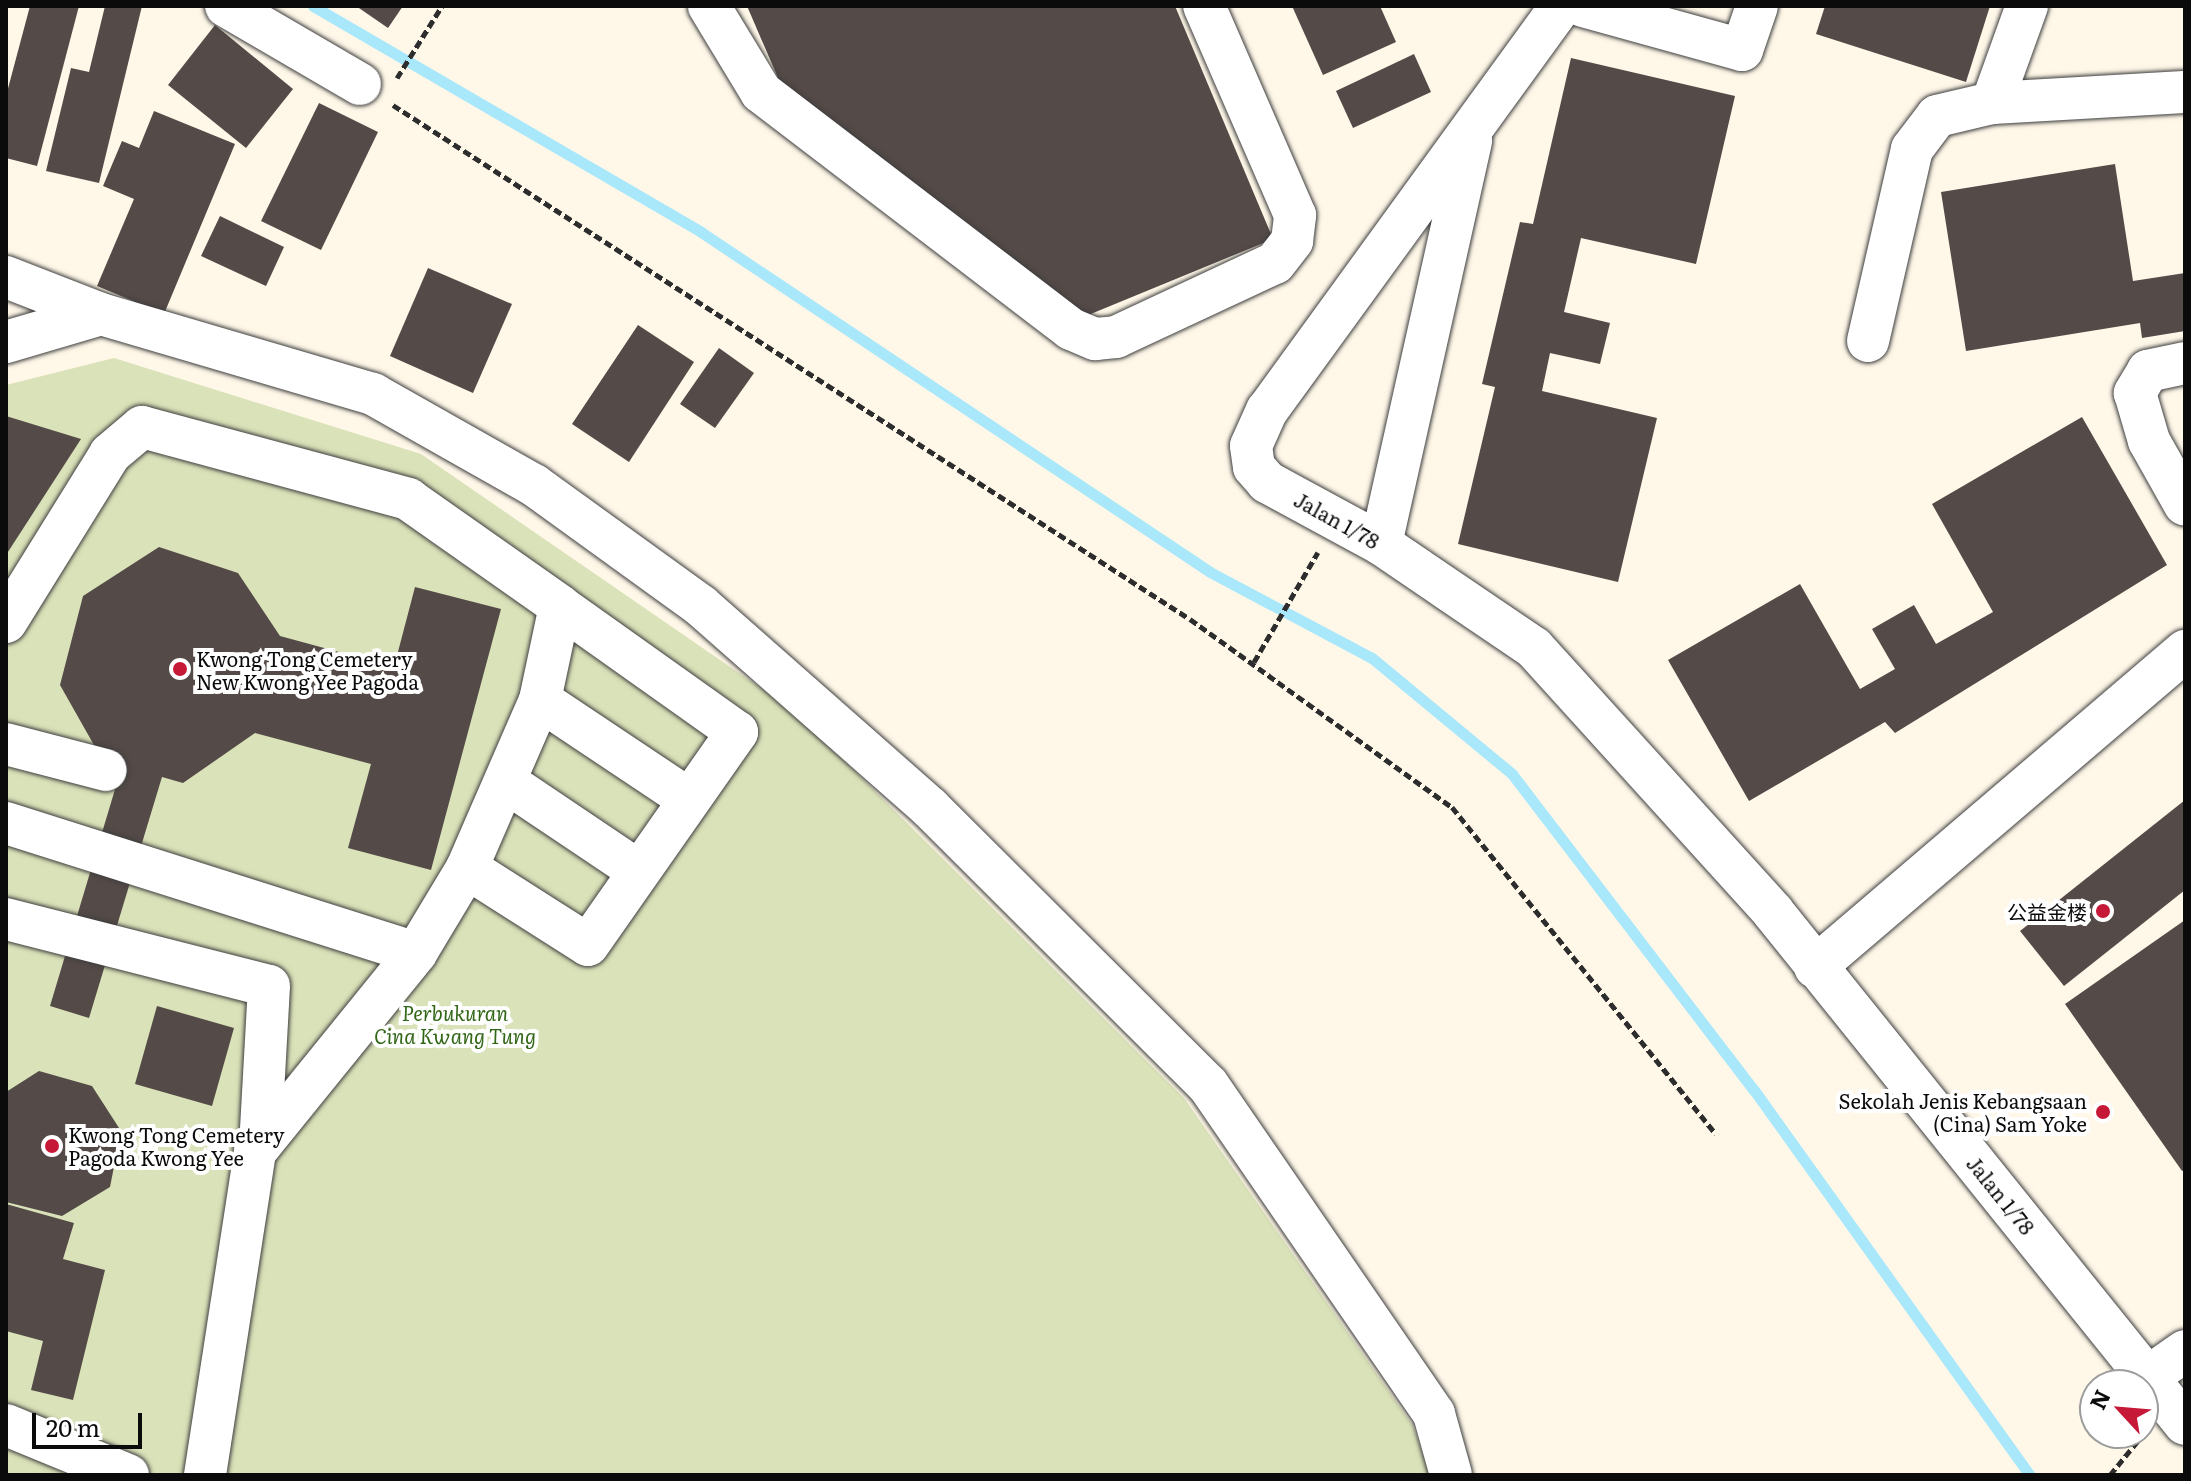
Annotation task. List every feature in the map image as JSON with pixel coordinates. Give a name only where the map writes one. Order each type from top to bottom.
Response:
[{"type":"street","points":[[226,6],[374,88]]},
{"type":"street","points":[[709,6],[761,92],[1071,329],[1095,339],[1116,337],[1275,263],[1292,241],[1295,215],[1204,6]]},
{"type":"street","name":"Jalan 1/78","points":[[1561,6],[1267,410],[1251,446],[1254,467],[1267,482],[1381,544],[1534,648],[1815,967],[2169,1403]]},
{"type":"street","points":[[1583,6],[1742,50],[1757,6]]},
{"type":"street","points":[[1992,103],[2027,6]]},
{"type":"street","points":[[1868,341],[1912,149],[1937,116],[1992,103],[2185,92]]},
{"type":"street","points":[[1381,544],[1475,124]]},
{"type":"street","points":[[6,277],[101,314],[373,394],[534,485],[701,606],[930,808],[1208,1085],[1434,1414],[1451,1475]]},
{"type":"street","points":[[6,342],[101,314]]},
{"type":"street","points":[[2185,363],[2148,371],[2135,393],[2149,441],[2185,505]]},
{"type":"street","points":[[6,622],[110,454],[142,427],[408,499],[737,732],[687,798],[588,945],[467,868]]},
{"type":"street","points":[[260,1145],[416,953],[467,868],[509,784],[540,700],[560,606]]},
{"type":"street","points":[[1815,967],[2185,651]]},
{"type":"street","points":[[540,700],[687,798]]},
{"type":"street","points":[[6,744],[106,770]]},
{"type":"street","points":[[509,784],[637,870]]},
{"type":"street","points":[[6,823],[416,953]]},
{"type":"street","points":[[6,919],[269,986],[260,1145],[205,1475]]},
{"type":"street","points":[[2169,1403],[2185,1351]]},
{"type":"street","points":[[7,1428],[128,1475]]},
{"type":"path","points":[[442,6],[421,39],[374,88],[809,367],[1254,662],[1452,807],[1716,1134]]},
{"type":"path","points":[[1254,662],[1300,581]]},
{"type":"path","points":[[2110,1475],[2169,1403]]},
{"type":"green space","name":"Perbukuran Cina Kwang Tung","points":[[114,358],[421,454],[794,711],[1184,1098],[1413,1426],[1430,1475],[6,1475],[6,385]]},
{"type":"building","points":[[30,6],[79,6],[37,166],[6,158],[6,96]]},
{"type":"building","points":[[105,6],[142,6],[99,183],[46,171],[71,68],[89,72]]},
{"type":"building","points":[[356,6],[403,6],[388,28]]},
{"type":"building","points":[[747,6],[1175,6],[1273,239],[1081,318],[791,108]]},
{"type":"building","points":[[1292,6],[1380,6],[1396,42],[1323,75]]},
{"type":"building","points":[[1825,6],[1990,6],[1966,82],[1816,34]]},
{"type":"building","points":[[215,25],[293,89],[246,148],[168,85]]},
{"type":"building","points":[[1414,54],[1431,92],[1353,128],[1336,91]]},
{"type":"building","points":[[1571,58],[1735,96],[1696,264],[1581,238],[1564,312],[1610,323],[1600,364],[1550,353],[1542,391],[1657,418],[1618,582],[1458,544],[1495,387],[1482,384],[1520,222],[1533,224]]},
{"type":"building","points":[[319,103],[378,132],[321,250],[261,221]]},
{"type":"building","points":[[154,111],[235,144],[164,314],[97,286],[134,199],[103,186],[122,141],[139,148]]},
{"type":"building","points":[[2115,164],[2133,281],[2185,273],[2185,331],[2142,338],[2140,323],[1966,351],[1941,192]]},
{"type":"building","points":[[220,216],[284,247],[266,286],[201,256]]},
{"type":"building","points":[[428,268],[512,304],[473,393],[390,356]]},
{"type":"building","points":[[638,325],[694,362],[629,462],[572,424]]},
{"type":"building","points":[[719,348],[754,373],[715,428],[680,404]]},
{"type":"building","points":[[6,416],[81,439],[6,555]]},
{"type":"building","points":[[2082,417],[2167,565],[1895,733],[1885,722],[1749,801],[1668,660],[1800,584],[1860,689],[1895,669],[1872,629],[1914,605],[1936,644],[1993,612],[1932,504]]},
{"type":"building","points":[[159,547],[238,573],[280,636],[394,667],[415,587],[501,609],[431,870],[348,848],[371,764],[255,733],[183,783],[162,777],[89,1018],[50,1006],[122,766],[103,761],[60,685],[83,596]]},
{"type":"building","name":"公益金楼","points":[[2185,800],[2185,890],[2064,986],[2020,931]]},
{"type":"building","points":[[2185,920],[2185,1169],[2182,1171],[2065,1004]]},
{"type":"building","points":[[157,1006],[234,1028],[212,1106],[135,1084]]},
{"type":"building","points":[[39,1071],[92,1086],[121,1131],[110,1187],[62,1216],[6,1202],[6,1092]]},
{"type":"building","points":[[6,1204],[74,1223],[63,1259],[105,1270],[73,1400],[31,1390],[43,1341],[6,1331]]},
{"type":"waterway","points":[[313,6],[701,232],[1210,572],[1372,658],[1512,774],[1754,1090],[2030,1475]]},
{"type":"place","name":"Kwong Tong Cemetery New Kwong Yee Pagoda","points":[[180,669]]},
{"type":"place","name":"公益金楼","points":[[2103,911]]},
{"type":"place","name":"Sekolah Jenis Kebangsaan (Cina) Sam Yoke","points":[[2103,1112]]},
{"type":"place","name":"Kwong Tong Cemetery Pagoda Kwong Yee","points":[[52,1146]]}]
